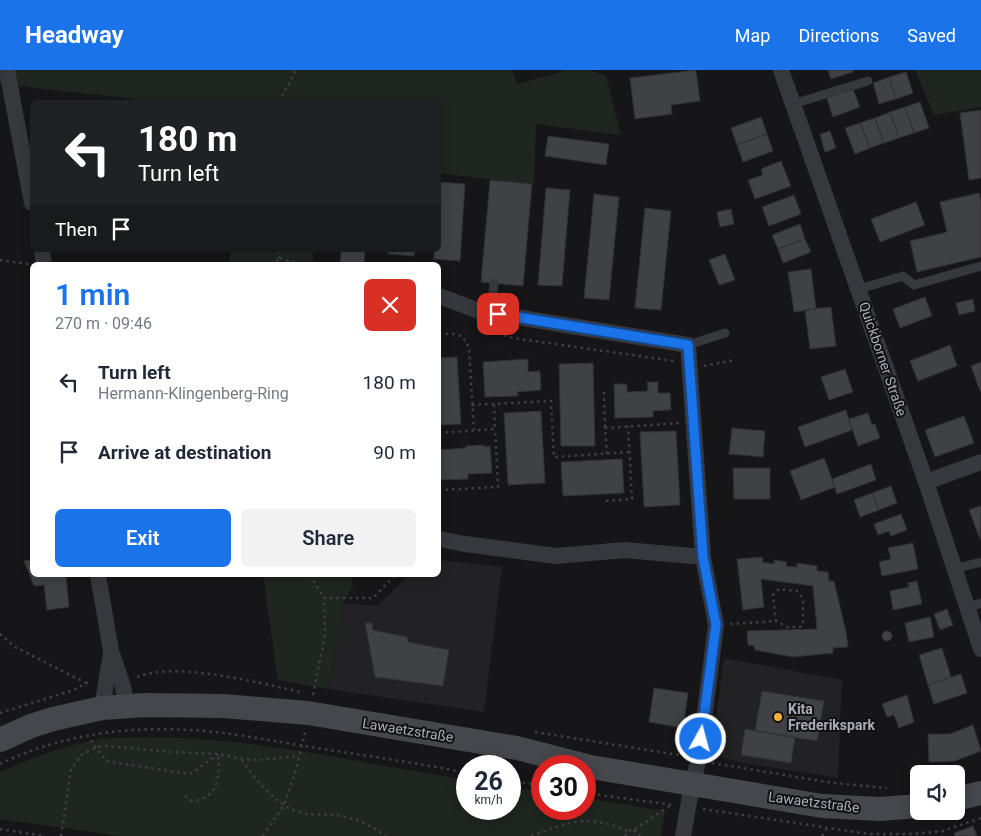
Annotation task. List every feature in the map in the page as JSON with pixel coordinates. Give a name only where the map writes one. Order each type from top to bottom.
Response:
[{"type":"street","points":[[7,70],[30,192]]},
{"type":"street","name":"Quickborner Straße","points":[[781,70],[926,482],[954,569],[974,605],[981,648]]},
{"type":"street","points":[[441,297],[485,312],[688,345],[703,557],[716,625],[699,758],[684,799],[683,836]]},
{"type":"street","points":[[926,482],[981,462]]},
{"type":"street","points":[[441,539],[556,556],[625,550],[703,557]]},
{"type":"street","points":[[98,577],[111,651],[127,705]]},
{"type":"street","points":[[94,709],[111,651]]},
{"type":"street","name":"Lawaetzstraße","points":[[0,740],[31,726],[94,709],[127,705],[224,706],[305,729],[531,763]]},
{"type":"street","name":"Lawaetzstraße","points":[[596,770],[684,799],[880,809],[910,807]]},
{"type":"street","points":[[965,797],[981,793]]},
{"type":"lane","points":[[793,104],[868,81]]},
{"type":"lane","points":[[859,289],[903,276],[914,285],[981,266]]},
{"type":"lane","points":[[485,312],[494,283]]},
{"type":"lane","points":[[688,345],[725,333]]},
{"type":"lane","points":[[954,569],[981,562]]},
{"type":"path","points":[[279,100],[296,70]]},
{"type":"path","points":[[279,252],[280,262]]},
{"type":"path","points":[[275,262],[280,258]]},
{"type":"path","points":[[280,258],[293,262]]},
{"type":"path","points":[[0,260],[30,263]]},
{"type":"path","points":[[485,312],[480,318],[484,327],[490,331],[513,338],[702,366],[734,360]]},
{"type":"path","points":[[441,334],[457,334],[465,338],[469,348],[474,430]]},
{"type":"path","points":[[604,392],[607,454]]},
{"type":"path","points":[[472,405],[551,401],[554,457],[630,452]]},
{"type":"path","points":[[441,490],[498,486],[494,404]]},
{"type":"path","points":[[605,428],[694,422]]},
{"type":"path","points":[[606,501],[632,499],[628,426]]},
{"type":"path","points":[[441,433],[495,429]]},
{"type":"path","points":[[263,836],[284,805],[299,756],[325,635],[324,598],[311,577]]},
{"type":"path","points":[[324,598],[373,598],[393,577]]},
{"type":"path","points":[[716,625],[776,621],[787,627],[800,627],[803,624],[803,599],[797,591],[779,589],[773,595],[776,621]]},
{"type":"path","points":[[0,634],[15,647],[86,684]]},
{"type":"path","points":[[87,735],[94,709]]},
{"type":"path","points":[[0,764],[34,748],[87,735],[151,730],[201,731],[237,735],[305,729],[407,761],[456,771]]},
{"type":"path","points":[[87,735],[106,761],[188,774],[194,772],[218,754]]},
{"type":"path","points":[[61,836],[71,770],[81,755],[96,747],[218,754],[242,759],[260,760],[299,756]]},
{"type":"path","points":[[185,796],[192,801],[202,800],[209,795],[217,784],[219,774],[218,754]]},
{"type":"path","points":[[665,754],[699,758],[717,765],[833,784],[895,787]]},
{"type":"path","points":[[242,759],[264,788],[284,805],[302,813],[344,816],[370,825],[386,836]]},
{"type":"path","points":[[596,794],[684,799]]},
{"type":"path","points":[[531,836],[570,822],[584,820],[598,821],[628,831],[634,830],[684,799]]},
{"type":"path","points":[[822,836],[827,828]]},
{"type":"path","points":[[0,829],[44,836]]},
{"type":"path","points":[[634,830],[640,836]]},
{"type":"path","points":[[625,836],[628,831]]},
{"type":"shaded area","points":[[0,70],[512,70],[518,84],[567,70],[590,70],[606,76],[621,135],[536,124],[534,185],[441,173],[441,100],[142,100],[0,84]]},
{"type":"shaded area","points":[[915,70],[981,70],[981,107],[934,115]]},
{"type":"shaded area","points":[[231,252],[313,252],[313,262],[229,262]]},
{"type":"shaded area","points":[[441,560],[502,567],[484,712],[328,689],[344,603],[377,606],[407,577],[441,577]]},
{"type":"shaded area","points":[[263,577],[351,577],[353,586],[344,603],[328,689],[278,680]]},
{"type":"shaded area","name":"Kita Frederikspark","points":[[724,658],[842,680],[838,778],[743,763],[711,754]]},
{"type":"shaded area","points":[[106,738],[185,738],[225,741],[306,752],[456,778],[456,820],[521,820],[521,789],[531,790],[531,820],[596,820],[596,800],[665,811],[661,836],[120,836],[0,819],[0,772],[62,748]]},
{"type":"building","points":[[696,70],[700,101],[671,105],[672,114],[635,119],[630,78]]},
{"type":"building","points":[[828,70],[853,70],[853,72],[831,79]]},
{"type":"building","points":[[906,72],[913,93],[896,99],[889,77]]},
{"type":"building","points":[[889,77],[896,99],[879,104],[873,83]]},
{"type":"building","points":[[852,87],[860,107],[833,117],[826,96]]},
{"type":"building","points":[[920,102],[929,128],[914,133],[905,107]]},
{"type":"building","points":[[905,107],[914,133],[899,138],[890,112]]},
{"type":"building","points":[[981,110],[981,178],[969,180],[960,113]]},
{"type":"building","points":[[890,112],[899,138],[884,143],[875,118]]},
{"type":"building","points":[[761,117],[767,134],[737,145],[731,128]]},
{"type":"building","points":[[875,118],[884,143],[870,148],[860,123]]},
{"type":"building","points":[[860,123],[870,148],[855,154],[845,128]]},
{"type":"building","points":[[830,131],[836,148],[825,152],[820,134]]},
{"type":"building","points":[[767,134],[773,151],[743,162],[737,145]]},
{"type":"building","points":[[548,136],[609,144],[606,165],[545,156]]},
{"type":"building","points":[[781,161],[791,186],[755,199],[748,180],[763,175],[761,169]]},
{"type":"building","points":[[490,180],[532,184],[523,286],[481,282]]},
{"type":"building","points":[[441,182],[465,184],[460,261],[434,259],[434,252],[441,252]]},
{"type":"building","points":[[546,188],[570,190],[562,286],[538,285]]},
{"type":"building","points":[[979,193],[981,202],[981,257],[917,272],[910,241],[947,232],[940,202]]},
{"type":"building","points":[[594,194],[619,197],[609,300],[584,298]]},
{"type":"building","points":[[794,195],[801,214],[769,226],[762,207]]},
{"type":"building","points":[[916,202],[925,225],[880,242],[871,219]]},
{"type":"building","points":[[645,208],[671,211],[661,310],[635,308]]},
{"type":"building","points":[[731,209],[734,224],[720,227],[717,212]]},
{"type":"building","points":[[800,224],[805,239],[778,249],[772,235]]},
{"type":"building","points":[[805,239],[811,252],[783,263],[778,249]]},
{"type":"building","points":[[341,252],[365,252],[364,262],[340,262]]},
{"type":"building","points":[[388,252],[415,252],[414,256],[388,254]]},
{"type":"building","points":[[725,254],[735,280],[719,285],[709,260]]},
{"type":"building","points":[[811,269],[816,309],[794,312],[788,272]]},
{"type":"building","points":[[925,297],[932,316],[900,328],[893,309]]},
{"type":"building","points":[[973,299],[975,311],[959,315],[956,303]]},
{"type":"building","points":[[831,307],[836,346],[810,349],[805,310]]},
{"type":"building","points":[[950,345],[957,366],[918,381],[910,361]]},
{"type":"building","points":[[457,357],[461,424],[441,425],[441,358]]},
{"type":"building","points":[[528,359],[528,372],[540,371],[541,390],[517,392],[518,396],[485,397],[483,362]]},
{"type":"building","points":[[981,362],[981,391],[980,391],[971,366]]},
{"type":"building","points":[[593,363],[595,446],[561,446],[559,364]]},
{"type":"building","points":[[845,369],[853,392],[829,400],[821,377]]},
{"type":"building","points":[[647,382],[658,382],[658,393],[670,393],[671,410],[653,411],[653,417],[615,418],[614,384],[627,384],[627,392],[648,391]]},
{"type":"building","points":[[846,410],[852,430],[805,447],[798,427]]},
{"type":"building","points":[[541,411],[545,483],[508,485],[504,413]]},
{"type":"building","points":[[868,413],[872,425],[875,424],[880,438],[858,446],[849,419]]},
{"type":"building","points":[[964,416],[974,443],[935,457],[925,430]]},
{"type":"building","points":[[732,428],[765,431],[763,457],[729,454]]},
{"type":"building","points":[[676,431],[680,505],[644,507],[640,432]]},
{"type":"building","points":[[466,446],[490,446],[492,473],[468,474],[468,479],[441,480],[441,450],[465,448]]},
{"type":"building","points":[[824,458],[835,487],[801,500],[790,471]]},
{"type":"building","points":[[622,459],[624,493],[563,496],[561,462]]},
{"type":"building","points":[[871,464],[876,480],[837,494],[832,479]]},
{"type":"building","points":[[733,468],[770,468],[770,499],[734,499]]},
{"type":"building","points":[[891,486],[897,503],[879,510],[872,493]]},
{"type":"building","points":[[872,493],[879,510],[860,517],[854,500]]},
{"type":"building","points":[[980,506],[981,509],[980,539],[969,510]]},
{"type":"building","points":[[901,514],[907,530],[891,536],[889,531],[878,535],[874,524]]},
{"type":"building","points":[[913,543],[918,569],[882,576],[879,562],[891,559],[888,548]]},
{"type":"building","points":[[763,557],[762,562],[774,564],[774,560],[787,562],[786,566],[797,567],[797,563],[817,566],[817,571],[828,572],[829,581],[834,581],[848,647],[833,648],[833,653],[793,657],[755,650],[754,646],[748,645],[747,631],[817,629],[813,586],[761,579],[764,607],[743,610],[737,559]]},
{"type":"building","points":[[30,560],[30,576],[24,561]]},
{"type":"building","points":[[30,577],[66,577],[69,607],[47,610],[44,585],[34,586]]},
{"type":"building","points":[[917,581],[922,604],[893,610],[890,591],[909,587],[908,583]]},
{"type":"building","points":[[947,609],[953,625],[940,630],[934,614]]},
{"type":"building","points":[[930,617],[934,637],[909,642],[905,623]]},
{"type":"building","points":[[365,623],[372,623],[373,630],[407,637],[408,642],[449,650],[443,686],[375,677]]},
{"type":"building","points":[[885,631],[889,631],[892,636],[891,640],[885,641],[882,638],[882,634]]},
{"type":"building","points":[[942,648],[951,677],[928,685],[919,655]]},
{"type":"building","points":[[961,674],[967,693],[934,704],[928,685]]},
{"type":"building","points":[[654,688],[688,693],[683,728],[649,722]]},
{"type":"building","points":[[762,691],[824,701],[817,741],[755,731]]},
{"type":"building","points":[[907,695],[914,722],[899,728],[894,715],[887,717],[882,704]]},
{"type":"building","points":[[973,725],[981,751],[955,761],[929,762],[928,734],[950,734]]},
{"type":"building","points":[[745,729],[795,737],[791,763],[741,755]]},
{"type":"building","points":[[973,826],[977,836],[955,836],[954,833]]},
{"type":"place","name":"Kita Frederikspark","points":[[778,717]]},
{"type":"route","points":[[498,314],[688,345],[703,557],[716,625],[701,739]]}]
